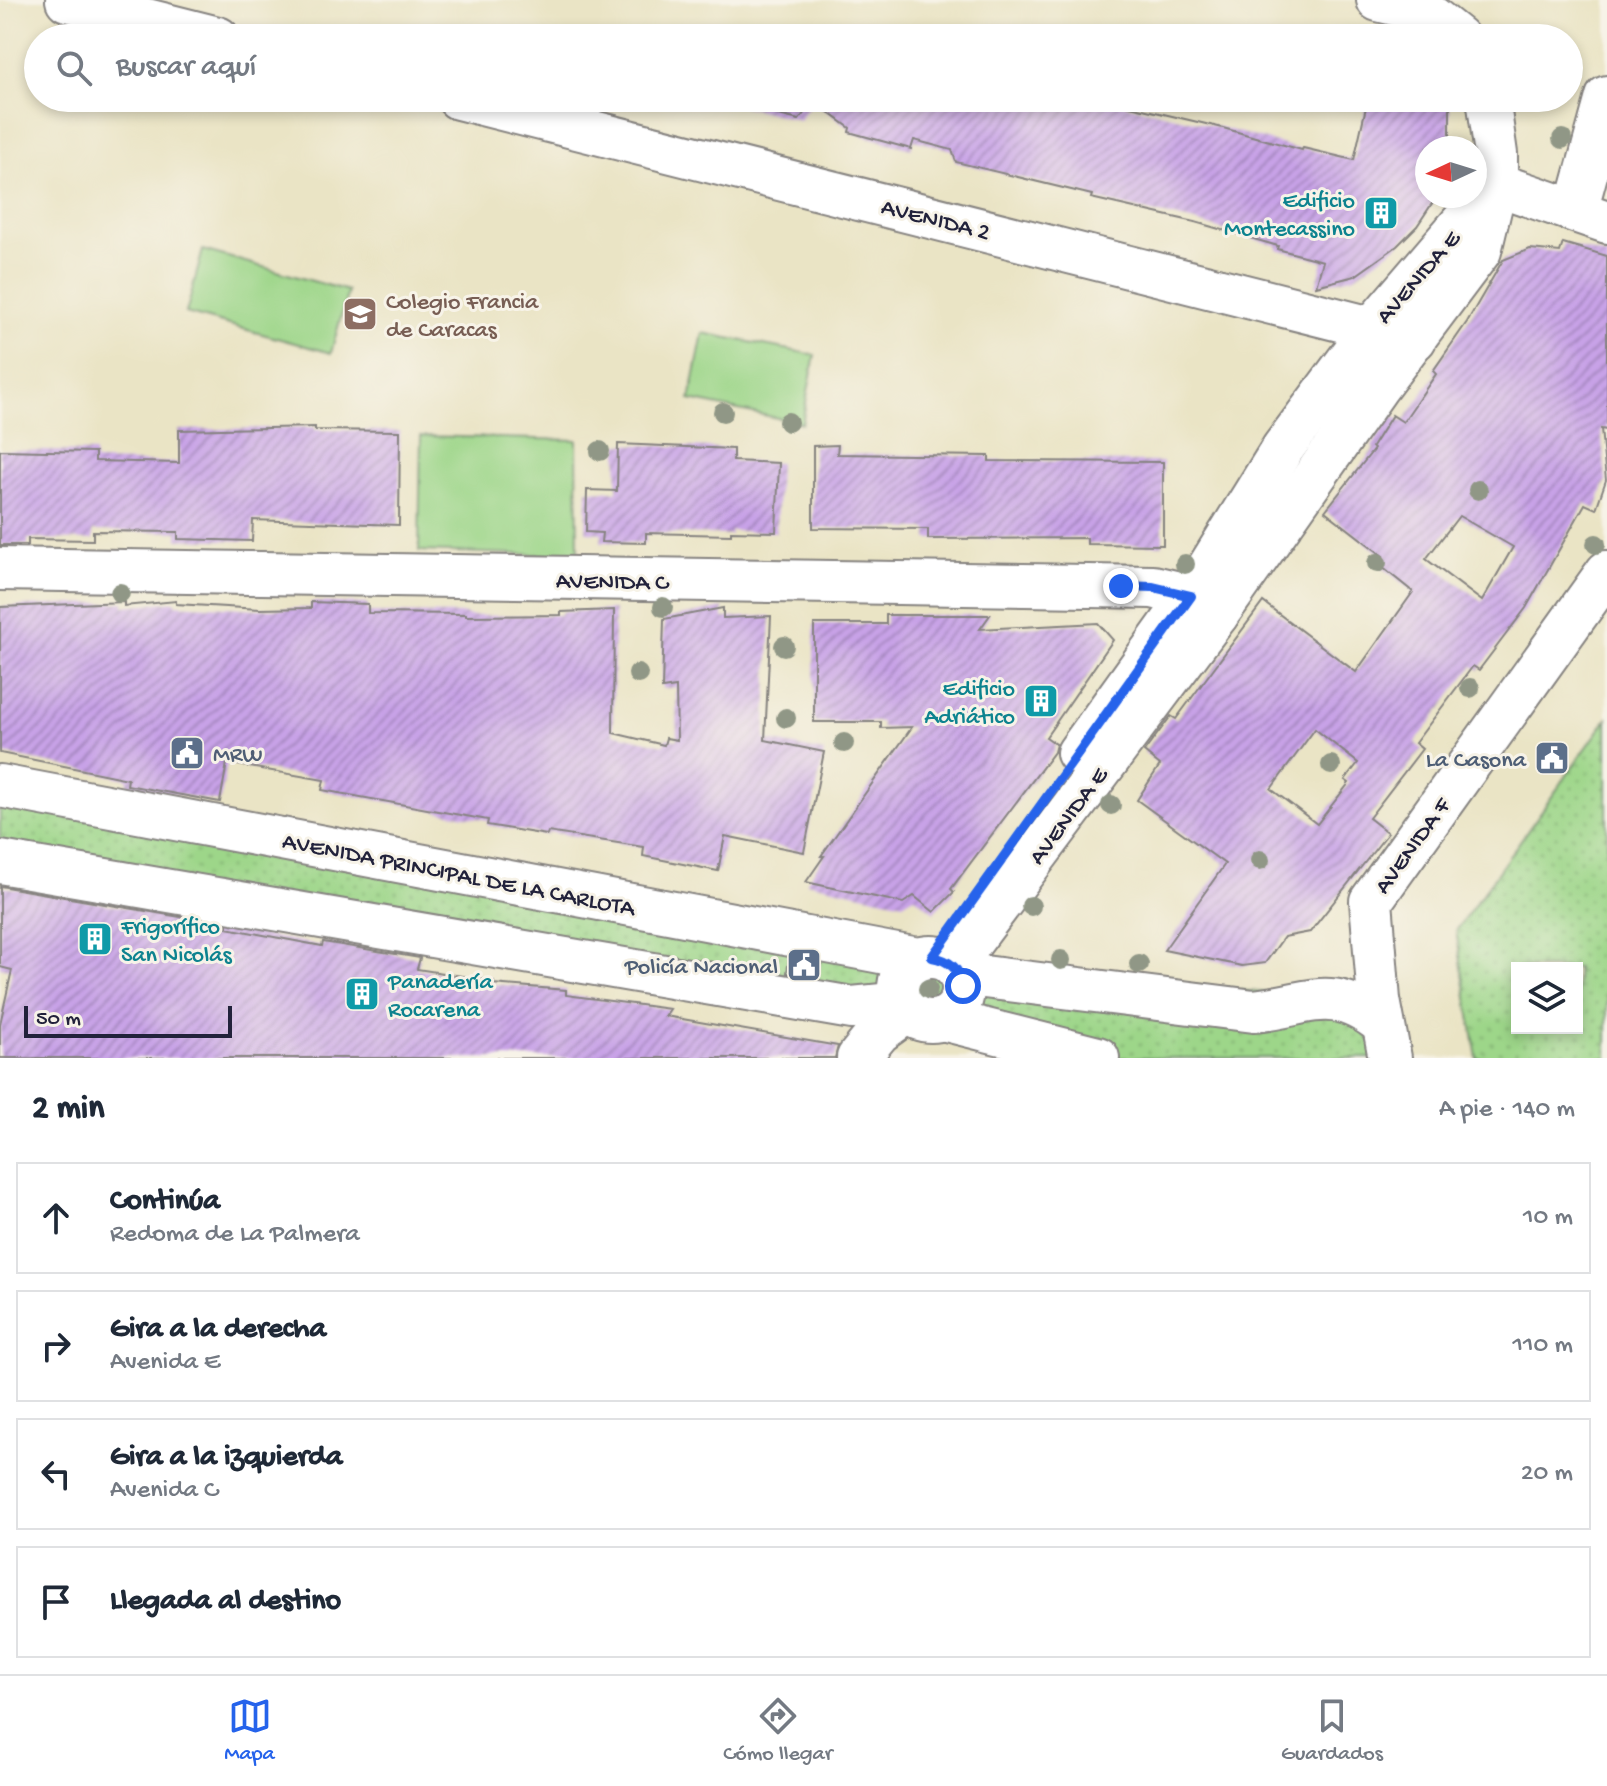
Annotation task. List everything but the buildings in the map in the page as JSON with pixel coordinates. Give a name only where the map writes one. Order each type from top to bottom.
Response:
[{"type":"street","points":[[67,0],[162,24]]},
{"type":"street","points":[[1378,0],[1424,11],[1440,24]]},
{"type":"street","points":[[1490,112],[1496,154],[1496,184],[1592,216],[1607,97]]},
{"type":"street","name":"AVENIDA 2","points":[[514,112],[1415,339]]},
{"type":"street","name":"AVENIDA E","points":[[1204,605],[1283,448],[1373,327],[1496,184]]},
{"type":"street","name":"AVENIDA E","points":[[941,964],[1204,605],[1415,339],[1480,251],[1496,184]]},
{"type":"street","name":"AVENIDA C","points":[[0,569],[1153,587],[1204,605]]},
{"type":"street","name":"AVENIDA F","points":[[1385,1047],[1371,901],[1607,572]]},
{"type":"street","name":"AVENIDA PRINCIPAL DE LA CARLOTA","points":[[0,786],[941,964],[1254,1011],[1339,1000],[1365,1010],[1385,1047]]},
{"type":"street","points":[[0,862],[852,1008],[918,1013],[952,1013],[962,998],[963,986],[941,964],[903,974],[899,989],[918,1013],[1098,1058]]},
{"type":"street","points":[[858,1058],[879,1032],[918,1013]]},
{"type":"street","points":[[891,1058],[918,1013]]},
{"type":"green space","points":[[203,250],[348,291],[331,353],[186,313]]},
{"type":"green space","points":[[703,333],[815,355],[802,423],[690,400]]},
{"type":"green space","points":[[421,436],[577,440],[578,556],[419,551]]},
{"type":"green space","points":[[1607,719],[1607,1058],[1477,1058],[1456,931]]},
{"type":"green space","points":[[0,786],[918,959],[1339,1000],[1383,1058],[1098,1058],[942,1019],[0,862]]},
{"type":"place","name":"Edificio Montecassino","points":[[1381,213]]},
{"type":"place","name":"Colegio Francia de Caracas","points":[[360,314]]},
{"type":"place","name":"Edificio Adriático","points":[[1041,701]]},
{"type":"place","name":"MRW","points":[[187,753]]},
{"type":"place","name":"La Casona","points":[[1552,758]]},
{"type":"place","name":"Frigorífico San Nicolás","points":[[95,939]]},
{"type":"place","name":"Policía Nacional","points":[[804,965]]},
{"type":"place","name":"Panadería Rocarena","points":[[362,994]]},
{"type":"route","points":[[963,986],[960,974],[953,966],[943,959],[932,957],[1191,596],[1153,587],[1121,586]]}]
